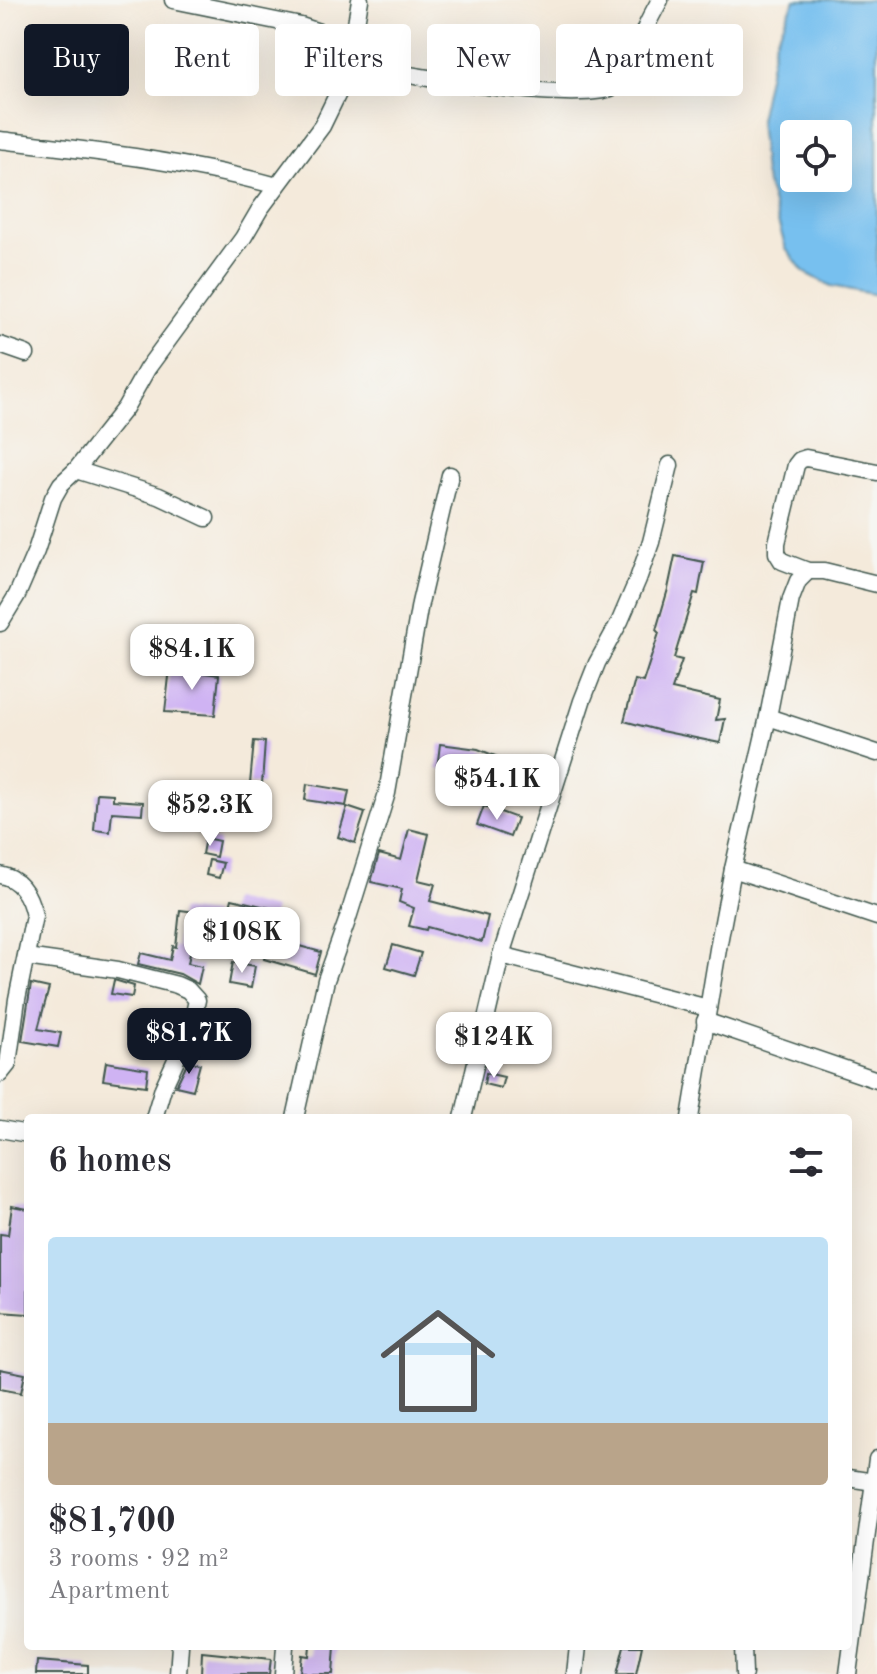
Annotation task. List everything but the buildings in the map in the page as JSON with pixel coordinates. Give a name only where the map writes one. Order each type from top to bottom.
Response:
[{"type":"street","points":[[173,0],[291,24]]},
{"type":"street","points":[[356,24],[360,0]]},
{"type":"street","points":[[411,76],[568,93],[599,92],[615,87],[626,75],[660,0]]},
{"type":"street","points":[[0,623],[24,581],[53,498],[61,484],[76,470],[125,408],[147,369],[322,126],[337,96]]},
{"type":"street","points":[[0,140],[181,163],[277,186]]},
{"type":"street","points":[[0,345],[26,354]]},
{"type":"street","points":[[877,472],[806,458],[800,460],[796,465],[777,543],[777,553],[782,561],[808,571],[824,571],[877,584]]},
{"type":"street","points":[[464,1114],[501,955],[582,701],[597,663],[620,621],[651,542],[670,465]]},
{"type":"street","points":[[76,470],[159,496],[206,518]]},
{"type":"street","points":[[296,1114],[326,980],[387,793],[420,603],[450,475]]},
{"type":"street","points":[[691,1114],[733,869],[791,599],[798,581],[808,571]]},
{"type":"street","points":[[768,717],[877,753]]},
{"type":"street","points":[[733,869],[877,917]]},
{"type":"street","points":[[0,875],[12,878],[25,892],[34,916],[8,1064],[0,1074]]},
{"type":"street","points":[[501,955],[707,1014],[877,1080]]},
{"type":"street","points":[[26,957],[133,974],[177,985],[188,990],[197,1000],[191,1027],[163,1088],[155,1114]]},
{"type":"street","points":[[0,1129],[24,1133]]},
{"type":"street","points":[[852,1644],[877,1459]]},
{"type":"street","points":[[852,1479],[874,1482]]},
{"type":"street","points":[[178,1674],[180,1650]]},
{"type":"street","points":[[283,1674],[285,1650]]},
{"type":"street","points":[[575,1674],[578,1650]]},
{"type":"street","points":[[743,1650],[744,1674]]},
{"type":"street","points":[[848,1674],[851,1650]]},
{"type":"water","points":[[795,0],[877,0],[877,295],[831,286],[804,272],[786,249],[764,174],[759,120],[775,42]]}]
